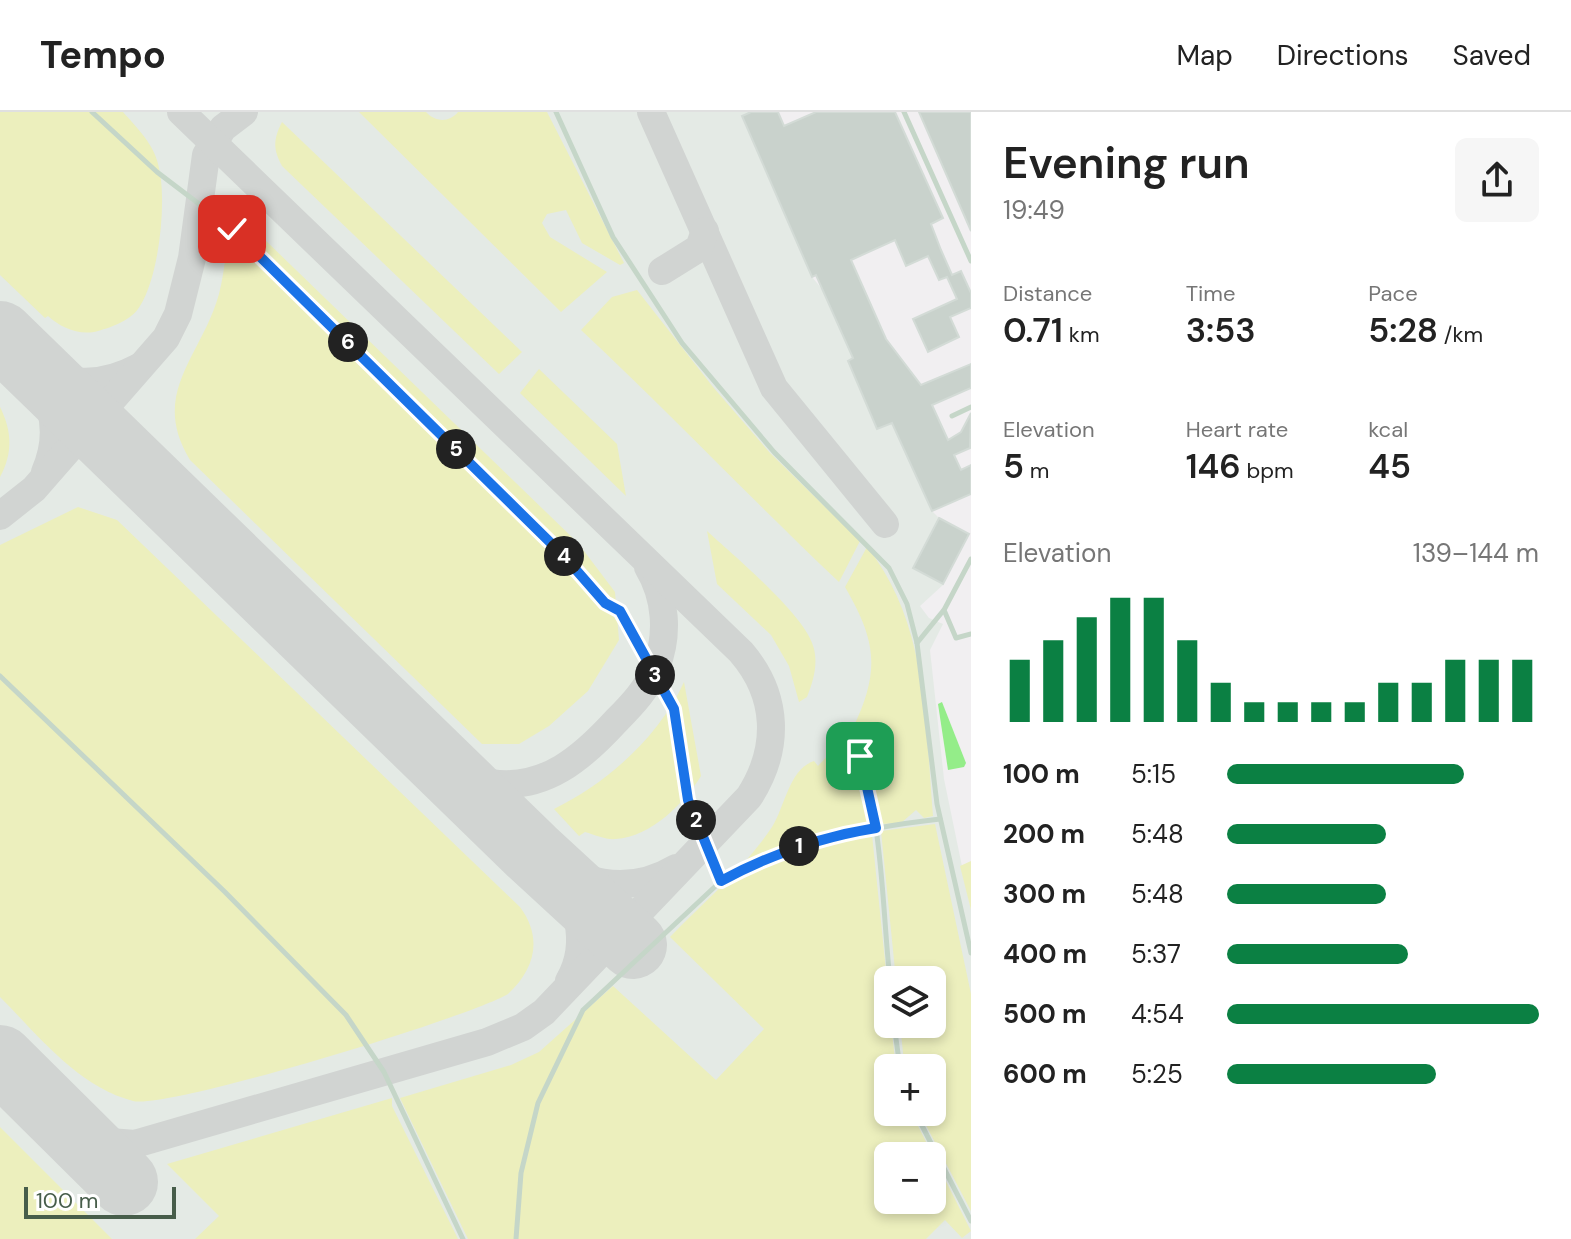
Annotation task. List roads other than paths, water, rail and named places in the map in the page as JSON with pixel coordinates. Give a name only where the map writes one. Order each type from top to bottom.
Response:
[{"type":"lane","points":[[92,112],[157,172],[232,229],[563,555],[605,603],[620,611],[674,709],[688,800],[721,881]]},
{"type":"lane","points":[[556,112],[613,237],[641,284],[725,397],[889,568],[907,604],[917,643],[940,819],[971,953]]},
{"type":"lane","points":[[904,112],[971,261]]},
{"type":"lane","points":[[952,416],[971,407]]},
{"type":"lane","points":[[917,643],[944,610],[971,559]]},
{"type":"lane","points":[[944,610],[956,638],[971,634]]},
{"type":"lane","points":[[0,676],[225,892],[346,1015],[384,1072],[463,1239]]},
{"type":"lane","points":[[849,732],[865,770],[876,828],[889,966]]},
{"type":"lane","points":[[516,1239],[521,1173],[538,1103],[583,1010],[721,881],[768,857],[815,840],[940,819]]},
{"type":"lane","points":[[922,1126],[971,1221]]}]
